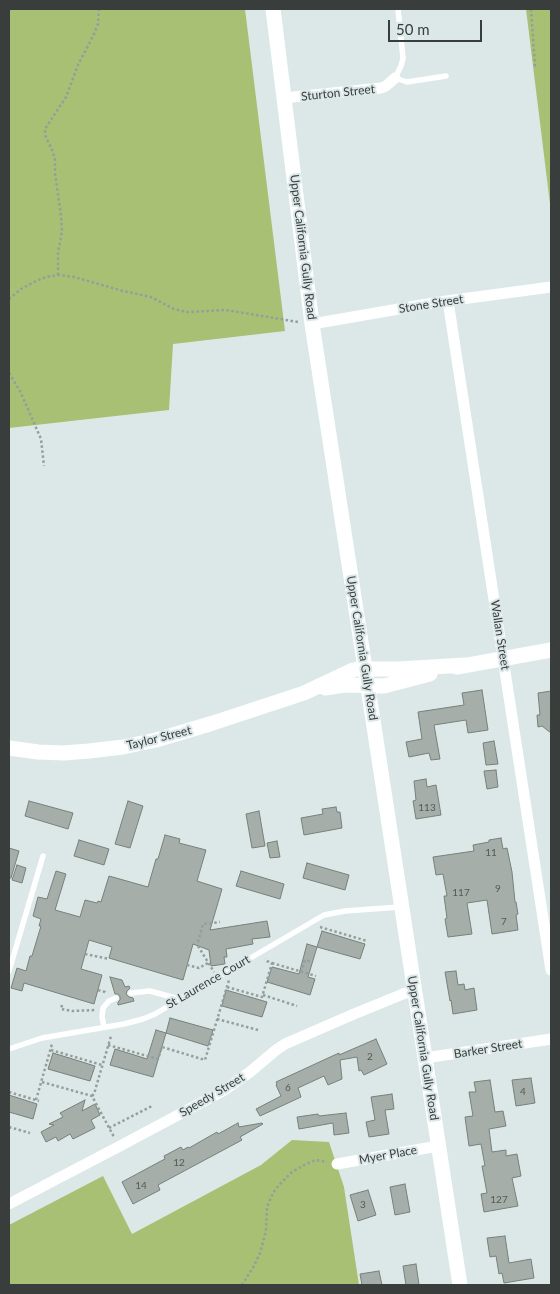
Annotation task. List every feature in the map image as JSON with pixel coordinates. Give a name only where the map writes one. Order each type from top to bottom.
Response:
[{"type":"street","name":"Upper California Gully Road","points":[[273,9],[312,324],[460,1285]]},
{"type":"street","name":"Sturton Street","points":[[284,98],[381,88],[395,78]]},
{"type":"street","name":"Stone Street","points":[[312,324],[448,301],[551,287]]},
{"type":"street","name":"Wallan Street","points":[[448,301],[551,970]]},
{"type":"street","name":"Taylor Street","points":[[9,748],[38,752],[64,752],[123,747],[195,729],[304,693],[338,686],[384,686],[465,665],[551,650]]},
{"type":"street","name":"Taylor Street","points":[[304,693],[353,670],[465,665]]},
{"type":"street","name":"Speedy Street","points":[[9,1204],[223,1091],[286,1044],[414,990]]},
{"type":"street","name":"Barker Street","points":[[425,1058],[551,1039]]},
{"type":"street","name":"Myer Place","points":[[337,1164],[438,1146]]},
{"type":"lane","points":[[398,9],[403,58],[395,78],[407,82],[446,76]]},
{"type":"lane","points":[[9,970],[43,856]]},
{"type":"lane","name":"St Laurence Court","points":[[10,1047],[42,1038],[114,1026],[143,1019],[324,914],[402,907]]},
{"type":"lane","points":[[132,994],[150,991],[179,999]]},
{"type":"lane","points":[[104,1027],[102,1010],[107,1003],[116,998]]},
{"type":"path","points":[[58,275],[58,253],[62,231],[61,216],[53,152],[45,135],[45,129],[66,97],[78,65],[94,34],[98,24],[98,9]]},
{"type":"path","points":[[531,9],[535,67]]},
{"type":"path","points":[[9,299],[21,289],[36,281],[58,275],[90,280],[145,296],[174,309],[186,312],[226,310],[312,324]]},
{"type":"path","points":[[9,373],[20,390],[41,439],[44,466]]},
{"type":"path","points":[[314,920],[318,926],[366,941]]},
{"type":"path","points":[[198,942],[203,924],[220,922]]},
{"type":"path","points":[[198,946],[217,977]]},
{"type":"path","points":[[85,954],[109,960]]},
{"type":"path","points":[[263,956],[272,963],[316,976]]},
{"type":"path","points":[[301,972],[305,960],[312,962]]},
{"type":"path","points":[[187,965],[199,968],[208,963]]},
{"type":"path","points":[[263,995],[272,963]]},
{"type":"path","points":[[108,1045],[158,1059],[162,1047],[205,1060],[230,976],[227,971]]},
{"type":"path","points":[[227,987],[262,997],[263,995],[297,1006]]},
{"type":"path","points":[[62,1005],[61,1009],[72,1011],[102,1010]]},
{"type":"path","points":[[217,1019],[258,1030]]},
{"type":"path","points":[[92,1096],[114,1026]]},
{"type":"path","points":[[9,1092],[38,1101],[54,1036]]},
{"type":"path","points":[[51,1050],[103,1065]]},
{"type":"path","points":[[42,1082],[92,1096],[120,1146]]},
{"type":"path","points":[[109,1128],[152,1106]]},
{"type":"path","points":[[9,1127],[30,1133]]},
{"type":"path","points":[[242,1285],[260,1252],[266,1231],[267,1207],[273,1192],[292,1172],[308,1163],[316,1160],[337,1164]]},
{"type":"green space","points":[[9,9],[245,9],[285,331],[173,344],[169,410],[9,428]]},
{"type":"green space","points":[[526,9],[551,9],[551,212]]},
{"type":"green space","points":[[292,1140],[329,1142],[344,1187],[359,1285],[9,1285],[9,1225],[103,1176],[132,1234],[261,1165]]},
{"type":"building","points":[[482,690],[488,730],[468,733],[466,720],[434,725],[440,759],[431,760],[429,753],[409,757],[406,742],[422,739],[418,712],[464,705],[462,693]]},
{"type":"building","points":[[551,691],[551,733],[542,726],[538,727],[537,715],[540,715],[538,693]]},
{"type":"building","points":[[494,741],[498,764],[486,765],[483,743]]},
{"type":"building","points":[[496,770],[498,787],[487,789],[484,771]]},
{"type":"building","points":[[426,779],[427,787],[436,785],[441,815],[416,819],[413,801],[416,800],[414,781]]},
{"type":"building","points":[[29,801],[73,813],[68,829],[25,816]]},
{"type":"building","points":[[128,801],[143,806],[130,848],[115,844]]},
{"type":"building","points":[[336,807],[337,812],[340,812],[342,828],[304,835],[301,818],[323,814],[322,809]]},
{"type":"building","points":[[259,811],[265,846],[252,848],[246,814]]},
{"type":"building","points":[[165,835],[180,839],[179,843],[206,850],[197,881],[222,889],[210,930],[267,921],[270,937],[252,939],[253,944],[226,949],[227,957],[224,957],[225,964],[211,966],[209,950],[193,944],[183,980],[109,958],[112,947],[89,940],[81,969],[102,975],[94,1004],[24,983],[22,991],[11,988],[17,968],[26,971],[30,956],[32,956],[41,926],[39,926],[41,919],[33,916],[38,897],[47,899],[56,871],[66,874],[55,910],[80,917],[85,900],[101,902],[109,876],[148,887]]},
{"type":"building","points":[[501,838],[503,849],[507,848],[512,872],[518,914],[516,915],[518,930],[492,934],[487,900],[467,903],[472,934],[448,937],[444,896],[447,896],[443,874],[436,875],[433,857],[474,851],[473,845]]},
{"type":"building","points":[[79,840],[109,849],[104,865],[74,856]]},
{"type":"building","points":[[277,841],[280,857],[270,858],[267,843]]},
{"type":"building","points":[[9,848],[19,851],[11,878],[9,878]]},
{"type":"building","points":[[307,863],[349,875],[345,890],[303,878]]},
{"type":"building","points":[[17,865],[26,868],[22,883],[12,880]]},
{"type":"building","points":[[241,871],[284,884],[280,899],[236,886]]},
{"type":"building","points":[[322,931],[365,944],[360,959],[317,947]]},
{"type":"building","points":[[307,944],[317,947],[308,977],[315,979],[310,995],[267,982],[272,967],[299,974]]},
{"type":"building","points":[[456,971],[458,985],[464,984],[465,990],[474,988],[477,1010],[453,1014],[445,972]]},
{"type":"building","points":[[110,977],[122,980],[125,987],[129,986],[130,988],[126,994],[133,998],[134,1001],[118,1005],[120,997],[118,994],[115,994]]},
{"type":"building","points":[[226,990],[267,1002],[262,1017],[222,1006]]},
{"type":"building","points":[[170,1018],[213,1030],[208,1046],[166,1033]]},
{"type":"building","points":[[156,1030],[166,1033],[153,1077],[110,1065],[115,1049],[147,1059]]},
{"type":"building","points":[[376,1039],[387,1064],[364,1075],[361,1070],[359,1071],[357,1057],[340,1060],[342,1079],[328,1085],[324,1076],[298,1088],[301,1097],[260,1116],[256,1109],[281,1096],[276,1082],[339,1053],[339,1055]]},
{"type":"building","points":[[53,1053],[95,1066],[90,1081],[48,1069]]},
{"type":"building","points":[[531,1078],[535,1103],[516,1106],[512,1080]]},
{"type":"building","points":[[490,1080],[495,1112],[503,1111],[506,1126],[489,1129],[492,1152],[506,1150],[506,1156],[517,1154],[521,1176],[512,1178],[518,1206],[484,1212],[481,1194],[487,1193],[482,1166],[485,1166],[481,1144],[469,1146],[465,1117],[473,1116],[469,1092],[476,1092],[474,1082]]},
{"type":"building","points":[[392,1094],[394,1109],[385,1110],[389,1134],[369,1137],[366,1122],[375,1120],[371,1097]]},
{"type":"building","points":[[9,1095],[37,1104],[33,1119],[9,1112]]},
{"type":"building","points":[[85,1100],[82,1111],[95,1104],[100,1115],[91,1120],[95,1128],[73,1139],[70,1134],[58,1141],[56,1137],[46,1142],[41,1132],[54,1125],[49,1124],[63,1117],[60,1113]]},
{"type":"building","points":[[346,1113],[349,1133],[334,1135],[333,1123],[299,1129],[297,1117]]},
{"type":"building","points":[[238,1123],[239,1127],[263,1124],[240,1137],[242,1140],[158,1185],[160,1190],[133,1204],[122,1182],[165,1159],[164,1156],[181,1147],[183,1150],[189,1148],[217,1132],[218,1134]]},
{"type":"building","points":[[405,1184],[410,1212],[395,1215],[390,1187]]},
{"type":"building","points":[[368,1190],[376,1215],[358,1221],[350,1195]]},
{"type":"building","points":[[505,1236],[509,1263],[531,1259],[534,1278],[504,1283],[502,1273],[499,1274],[496,1256],[490,1257],[487,1238]]},
{"type":"building","points":[[416,1264],[419,1285],[406,1285],[403,1266]]},
{"type":"building","points":[[379,1271],[382,1285],[362,1285],[360,1274]]}]
